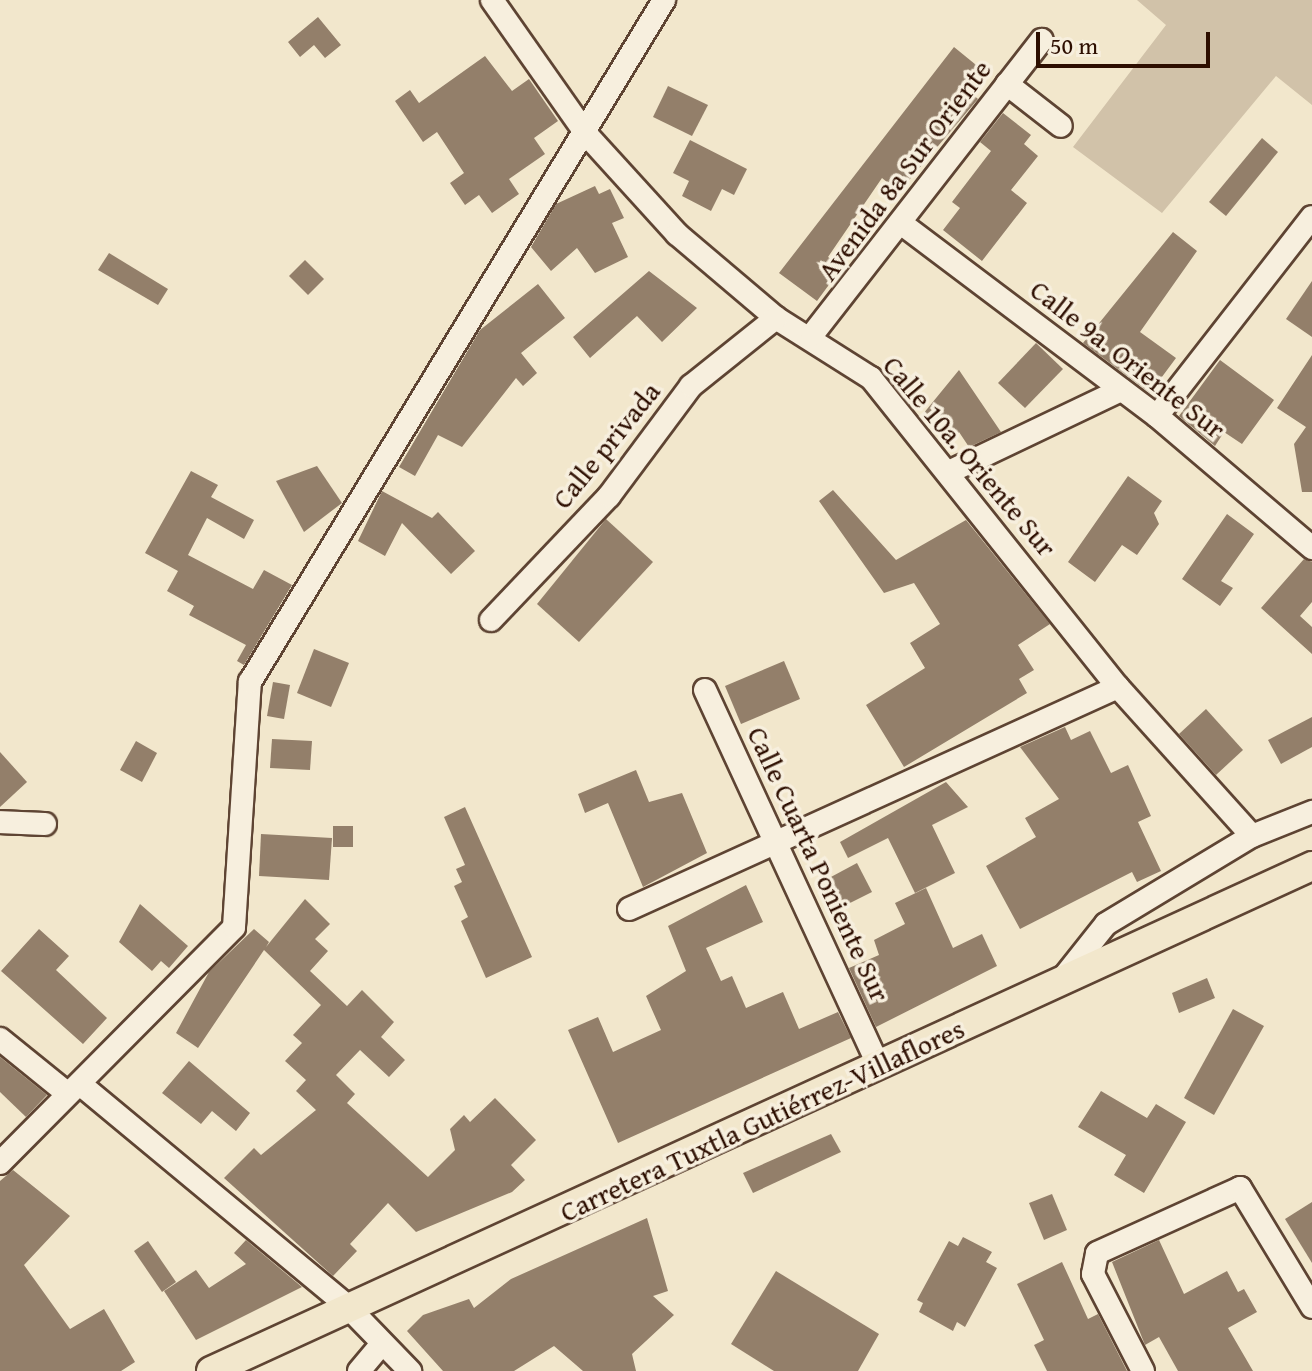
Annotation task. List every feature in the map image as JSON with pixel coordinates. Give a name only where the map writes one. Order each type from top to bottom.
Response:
[{"type":"main road","name":"Carretera Tuxtla Gutiérrez-Villaflores","points":[[211,1371],[347,1306],[368,1304],[878,1064],[1312,866]]},
{"type":"street","name":"Calle 10a. Oriente Sur","points":[[492,0],[587,135],[677,234],[776,318],[812,335],[871,378],[1118,687],[1252,836]]},
{"type":"street","points":[[0,1163],[234,927],[250,682],[587,135],[664,0]]},
{"type":"street","name":"Avenida 8a Sur Oriente","points":[[812,335],[902,224],[1042,40]]},
{"type":"street","points":[[1007,84],[1061,126]]},
{"type":"street","points":[[1157,416],[1312,217]]},
{"type":"street","name":"Calle 9a. Oriente Sur","points":[[902,224],[1157,416],[1312,548]]},
{"type":"street","name":"Calle privada","points":[[491,620],[609,496],[691,386],[776,318]]},
{"type":"street","points":[[949,472],[1121,390]]},
{"type":"street","points":[[629,909],[778,847],[1118,687]]},
{"type":"street","name":"Calle Cuarta Poniente Sur","points":[[705,690],[878,1064]]},
{"type":"street","points":[[1059,983],[1106,924],[1252,836],[1312,812]]},
{"type":"street","points":[[0,822],[45,824]]},
{"type":"street","points":[[0,1039],[74,1089],[347,1306],[379,1347],[410,1371]]},
{"type":"street","points":[[1143,1371],[1093,1274],[1097,1253],[1240,1188],[1312,1307]]},
{"type":"street","points":[[359,1371],[379,1347]]},
{"type":"shaded area","points":[[1137,0],[1312,0],[1312,105],[1276,76],[1162,213],[1073,147],[1166,25]]},
{"type":"building","points":[[318,17],[341,45],[325,58],[314,45],[300,57],[288,42]]},
{"type":"building","points":[[954,47],[981,69],[965,88],[978,99],[899,192],[882,178],[828,257],[842,267],[817,301],[779,273]]},
{"type":"building","points":[[485,56],[512,91],[529,79],[558,121],[534,138],[545,154],[509,179],[519,194],[492,213],[479,195],[465,205],[450,183],[464,173],[437,132],[423,142],[395,101],[410,90],[419,103]]},
{"type":"building","points":[[668,86],[708,105],[692,136],[653,117]]},
{"type":"building","points":[[1003,113],[1031,135],[1024,144],[1038,156],[1011,190],[1027,203],[982,261],[943,230],[960,208],[952,202],[991,151],[980,142]]},
{"type":"building","points":[[1262,138],[1278,152],[1226,216],[1209,202]]},
{"type":"building","points":[[690,140],[747,169],[734,195],[722,189],[711,211],[682,196],[689,181],[673,173]]},
{"type":"building","points":[[595,186],[599,194],[610,189],[624,218],[612,223],[628,257],[595,273],[577,248],[551,271],[531,247],[556,204]]},
{"type":"building","points":[[1173,232],[1197,251],[1140,332],[1176,358],[1150,393],[1083,343]]},
{"type":"building","points":[[109,253],[168,289],[158,305],[98,270]]},
{"type":"building","points":[[305,260],[324,279],[308,295],[289,276]]},
{"type":"building","points":[[649,271],[697,308],[662,342],[637,316],[590,358],[573,337]]},
{"type":"building","points":[[1312,281],[1312,337],[1286,319]]},
{"type":"building","points":[[538,284],[565,318],[521,353],[537,373],[523,386],[516,378],[462,447],[438,435],[415,476],[399,467],[480,330]]},
{"type":"building","points":[[1036,343],[1063,369],[1025,408],[998,383]]},
{"type":"building","points":[[1312,355],[1312,492],[1302,492],[1294,444],[1306,427],[1277,408]]},
{"type":"building","points":[[1220,360],[1274,400],[1242,444],[1224,432],[1215,446],[1179,416]]},
{"type":"building","points":[[959,370],[1001,432],[969,447],[959,432],[954,439],[923,414]]},
{"type":"building","points":[[317,466],[342,503],[304,532],[276,481]]},
{"type":"building","points":[[191,471],[218,485],[211,497],[254,520],[244,539],[207,518],[188,555],[253,589],[264,570],[292,585],[244,665],[237,661],[246,645],[189,615],[194,606],[167,591],[178,571],[145,553]]},
{"type":"building","points":[[1128,476],[1162,501],[1154,513],[1159,524],[1137,555],[1122,545],[1095,582],[1068,562]]},
{"type":"building","points":[[833,490],[896,560],[966,520],[1050,624],[1018,645],[1034,670],[1019,679],[1027,693],[904,767],[866,705],[925,668],[910,643],[940,624],[914,583],[884,593],[819,501]]},
{"type":"building","points":[[382,491],[432,518],[438,512],[475,551],[451,574],[402,523],[385,556],[358,541]]},
{"type":"building","points":[[1227,514],[1254,534],[1221,581],[1233,588],[1220,606],[1182,579]]},
{"type":"building","points":[[606,519],[653,562],[579,642],[537,604]]},
{"type":"building","points":[[1304,559],[1312,562],[1312,602],[1300,616],[1312,627],[1312,654],[1261,608]]},
{"type":"building","points":[[314,649],[349,663],[331,707],[297,693]]},
{"type":"building","points":[[784,661],[800,699],[741,724],[725,686]]},
{"type":"building","points":[[273,682],[290,685],[284,719],[267,716]]},
{"type":"building","points":[[1206,709],[1243,750],[1216,775],[1179,734]]},
{"type":"building","points":[[1312,717],[1312,747],[1281,764],[1268,740]]},
{"type":"building","points":[[1065,727],[1071,740],[1090,731],[1111,773],[1128,765],[1151,816],[1138,822],[1161,871],[1137,882],[1132,872],[1020,929],[986,866],[1036,837],[1025,818],[1059,799],[1020,747]]},
{"type":"building","points":[[272,739],[312,741],[310,770],[270,768]]},
{"type":"building","points":[[136,741],[157,753],[142,782],[120,770]]},
{"type":"building","points":[[0,752],[27,782],[0,807]]},
{"type":"building","points":[[636,770],[649,802],[682,793],[707,853],[643,887],[608,803],[585,813],[578,794]]},
{"type":"building","points":[[946,782],[968,807],[932,825],[955,873],[915,893],[888,838],[848,858],[840,842]]},
{"type":"building","points":[[465,807],[532,957],[486,978],[461,921],[468,917],[454,886],[462,882],[456,869],[465,865],[444,817]]},
{"type":"building","points":[[333,826],[353,826],[353,847],[333,847]]},
{"type":"building","points":[[261,834],[332,838],[329,880],[259,876]]},
{"type":"building","points":[[857,863],[872,892],[830,913],[816,885]]},
{"type":"building","points":[[746,885],[763,922],[706,948],[721,981],[732,976],[746,1008],[783,992],[799,1029],[838,1012],[851,1038],[618,1143],[568,1030],[598,1017],[613,1052],[661,1030],[646,996],[686,971],[668,926]]},
{"type":"building","points":[[926,888],[953,948],[982,934],[997,966],[876,1027],[849,968],[879,955],[874,940],[905,924],[895,903]]},
{"type":"building","points":[[305,899],[330,924],[315,939],[328,951],[310,971],[347,1006],[362,990],[394,1022],[381,1037],[405,1060],[389,1077],[360,1050],[336,1075],[355,1094],[347,1103],[428,1177],[455,1150],[450,1129],[464,1115],[470,1122],[495,1098],[536,1140],[511,1165],[525,1180],[512,1192],[416,1232],[388,1203],[350,1244],[357,1251],[333,1276],[224,1178],[254,1148],[261,1155],[316,1110],[296,1091],[306,1080],[285,1061],[302,1043],[293,1035],[321,1005],[264,950],[198,1048],[176,1033],[209,972],[254,929],[269,942],[266,947]]},
{"type":"building","points":[[140,904],[188,946],[169,968],[161,961],[152,971],[119,942]]},
{"type":"building","points":[[39,929],[69,956],[56,970],[107,1018],[83,1044],[1,971]]},
{"type":"building","points":[[1207,978],[1215,998],[1179,1013],[1172,993]]},
{"type":"building","points":[[1233,1009],[1264,1026],[1214,1115],[1184,1098]]},
{"type":"building","points":[[0,1057],[47,1095],[26,1117],[0,1092]]},
{"type":"building","points":[[189,1061],[250,1113],[236,1131],[212,1111],[201,1124],[162,1093]]},
{"type":"building","points":[[1101,1091],[1147,1118],[1156,1104],[1186,1122],[1144,1193],[1114,1175],[1126,1155],[1078,1127]]},
{"type":"building","points":[[831,1134],[841,1152],[753,1193],[743,1173]]},
{"type":"building","points":[[13,1170],[70,1216],[24,1265],[70,1329],[104,1309],[135,1362],[121,1371],[0,1371],[0,1181]]},
{"type":"building","points":[[1052,1194],[1067,1230],[1044,1240],[1029,1203]]},
{"type":"building","points":[[1312,1202],[1312,1263],[1285,1219]]},
{"type":"building","points":[[647,1218],[668,1291],[653,1296],[674,1315],[632,1354],[636,1371],[583,1371],[554,1346],[514,1371],[443,1371],[407,1331],[423,1315],[469,1299],[474,1308],[511,1279]]},
{"type":"building","points":[[963,1237],[992,1252],[986,1262],[997,1268],[965,1327],[957,1322],[953,1331],[919,1312],[923,1303],[917,1300],[949,1241],[958,1246]]},
{"type":"building","points":[[246,1240],[302,1287],[196,1340],[164,1291],[196,1270],[209,1288],[246,1264],[234,1253]]},
{"type":"building","points":[[1159,1240],[1184,1294],[1227,1271],[1238,1292],[1244,1289],[1257,1312],[1228,1328],[1253,1371],[1178,1371],[1159,1337],[1145,1345],[1112,1262]]},
{"type":"building","points":[[148,1241],[176,1282],[162,1292],[134,1251]]},
{"type":"building","points":[[1062,1262],[1088,1319],[1098,1314],[1127,1371],[1047,1371],[1034,1345],[1044,1340],[1017,1284]]},
{"type":"building","points":[[776,1271],[879,1334],[858,1371],[774,1371],[731,1344]]}]
